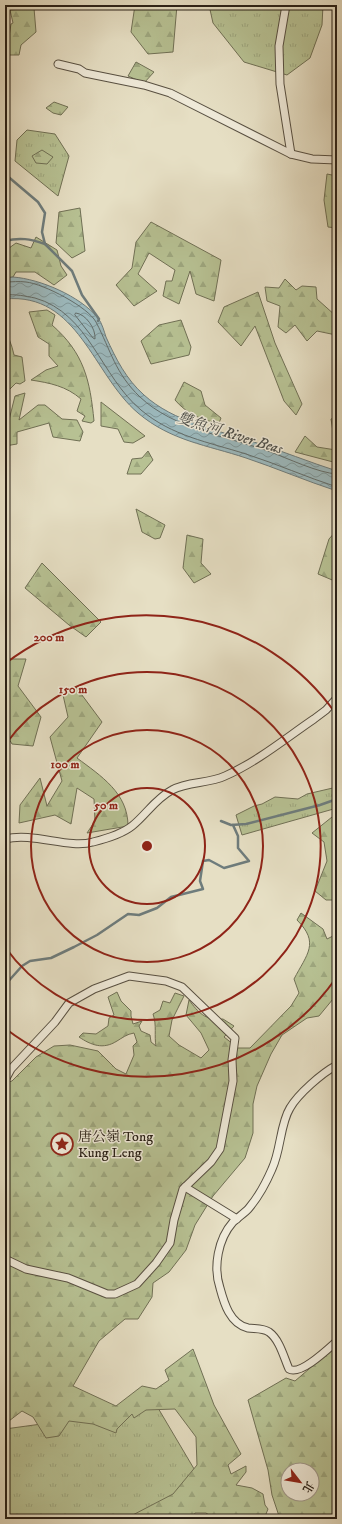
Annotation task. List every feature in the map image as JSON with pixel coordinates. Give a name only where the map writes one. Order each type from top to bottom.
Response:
[{"type":"street","points":[[286,5],[279,46],[280,84],[291,154]]},
{"type":"street","points":[[58,64],[79,69],[86,73],[144,85],[170,93],[291,154],[312,159],[337,160]]},
{"type":"street","points":[[5,839],[30,837],[81,844],[91,843],[123,831],[132,826],[156,801],[172,789],[182,785],[210,781],[237,771],[319,715],[337,698]]},
{"type":"street","points":[[5,1080],[11,1070],[55,1022],[63,1010],[81,996],[129,976],[166,981],[182,987],[222,1027],[231,1033],[235,1041],[232,1060],[233,1081],[220,1149],[211,1162],[185,1187],[174,1220],[170,1243],[148,1274],[130,1288],[114,1294],[107,1294],[68,1278],[26,1269],[5,1259]]},
{"type":"street","points":[[337,1066],[329,1069],[290,1106],[286,1114],[278,1153],[273,1168],[253,1203],[232,1224],[222,1242],[217,1263],[219,1287],[234,1321],[243,1326],[270,1333],[279,1345],[289,1369],[292,1371],[300,1370],[337,1342]]},
{"type":"street","points":[[185,1187],[237,1219]]},
{"type":"green space","points":[[135,5],[177,5],[173,52],[148,54],[131,32]]},
{"type":"green space","points":[[209,5],[323,5],[322,25],[310,58],[287,75],[244,62],[213,23]]},
{"type":"green space","points":[[34,8],[36,32],[21,45],[19,55],[9,55],[7,49],[11,24],[13,23],[10,10]]},
{"type":"green space","points":[[136,62],[154,72],[144,83],[128,76]]},
{"type":"green space","points":[[54,102],[68,107],[61,115],[53,113],[46,108]]},
{"type":"green space","points":[[27,130],[55,134],[69,156],[58,196],[15,161],[17,140]]},
{"type":"green space","points":[[42,150],[53,157],[47,164],[36,163],[32,156]]},
{"type":"green space","points":[[327,174],[337,176],[337,228],[328,227],[324,200]]},
{"type":"green space","points":[[80,208],[85,251],[72,258],[56,243],[59,212]]},
{"type":"green space","points":[[151,222],[221,260],[214,301],[196,294],[190,271],[179,304],[163,296],[166,281],[172,281],[175,270],[149,253],[138,274],[157,291],[134,306],[116,285],[132,268],[136,242]]},
{"type":"green space","points":[[36,237],[57,250],[61,266],[67,275],[54,285],[35,272],[16,272],[13,277],[5,278],[5,264],[8,262],[5,251],[16,243],[31,248]]},
{"type":"green space","points":[[285,279],[296,290],[302,286],[316,287],[317,299],[336,316],[336,335],[317,331],[307,341],[295,325],[286,333],[278,327],[280,306],[267,301],[265,287],[279,288]]},
{"type":"green space","points":[[258,292],[275,343],[302,404],[296,415],[284,401],[255,326],[241,346],[218,322],[224,307]]},
{"type":"green space","points":[[47,310],[55,315],[52,325],[72,346],[84,368],[90,393],[94,421],[91,423],[82,421],[85,416],[77,411],[81,399],[70,391],[45,382],[31,380],[46,370],[58,366],[49,356],[49,344],[38,337],[29,312]]},
{"type":"green space","points":[[181,320],[191,347],[189,355],[151,364],[141,341],[159,325]]},
{"type":"green space","points":[[5,326],[14,355],[22,357],[25,381],[20,384],[16,383],[9,390],[5,382]]},
{"type":"green space","points":[[184,382],[201,391],[205,405],[221,418],[219,423],[195,416],[179,405],[175,400]]},
{"type":"green space","points":[[25,393],[19,420],[38,405],[45,405],[62,419],[77,420],[83,432],[80,441],[53,437],[49,423],[17,432],[17,444],[5,446],[5,422],[9,420],[15,396]]},
{"type":"green space","points":[[101,402],[145,436],[133,443],[124,442],[118,429],[101,426]]},
{"type":"green space","points":[[337,417],[337,463],[295,452],[305,436],[317,447],[336,450],[331,419]]},
{"type":"green space","points":[[148,451],[153,460],[141,474],[127,474],[132,459],[142,458]]},
{"type":"green space","points":[[136,509],[165,525],[160,538],[155,539],[142,532]]},
{"type":"green space","points":[[337,530],[337,582],[318,574],[329,539]]},
{"type":"green space","points":[[187,535],[203,539],[201,563],[211,574],[194,583],[183,568]]},
{"type":"green space","points":[[42,563],[101,622],[86,637],[69,625],[25,588]]},
{"type":"green space","points":[[5,659],[26,659],[18,686],[41,717],[33,746],[12,744],[5,732]]},
{"type":"green space","points":[[76,687],[102,722],[77,758],[112,786],[127,814],[128,826],[87,833],[95,821],[94,799],[77,788],[71,824],[55,815],[19,823],[20,805],[40,778],[47,806],[62,781],[50,737],[68,717],[63,695]]},
{"type":"green space","points":[[337,787],[337,808],[242,835],[236,815],[275,797],[298,799],[307,794]]},
{"type":"green space","points":[[337,813],[337,900],[326,900],[315,891],[327,861],[324,842],[312,833]]},
{"type":"green space","points":[[301,913],[323,929],[327,939],[337,934],[337,997],[333,999],[319,1016],[307,1018],[282,1035],[271,1054],[257,1086],[253,1104],[253,1133],[245,1158],[213,1196],[195,1225],[186,1250],[169,1272],[153,1283],[152,1297],[138,1319],[125,1319],[99,1341],[73,1386],[116,1406],[142,1386],[156,1389],[169,1380],[165,1370],[193,1349],[214,1405],[241,1454],[228,1465],[231,1474],[246,1466],[246,1472],[236,1485],[252,1488],[263,1494],[265,1505],[268,1509],[264,1519],[215,1519],[206,1513],[195,1513],[192,1519],[106,1519],[127,1518],[173,1494],[197,1465],[196,1437],[175,1409],[146,1410],[134,1418],[132,1414],[117,1429],[116,1433],[93,1424],[69,1421],[59,1436],[46,1438],[33,1417],[22,1411],[5,1424],[5,1083],[12,1081],[36,1057],[54,1046],[70,1045],[98,1051],[116,1069],[126,1074],[134,1055],[133,1046],[137,1042],[134,1033],[127,1035],[112,1044],[102,1046],[93,1044],[79,1037],[83,1033],[96,1034],[108,1026],[109,1018],[114,1015],[108,997],[117,992],[121,1001],[131,1011],[133,1024],[142,1021],[139,1026],[141,1031],[150,1035],[151,1042],[156,1046],[155,1022],[153,1014],[160,1010],[163,1001],[170,1003],[175,993],[184,996],[172,1020],[169,1036],[179,1045],[201,1058],[209,1050],[201,1033],[186,1015],[189,1000],[203,1015],[211,1019],[223,1019],[234,1026],[224,1037],[238,1048],[250,1048],[291,1006],[299,993],[294,979],[307,955],[310,942],[304,928],[297,920]]},
{"type":"green space","points":[[337,1345],[337,1519],[280,1519],[272,1495],[268,1470],[248,1400],[286,1378],[295,1381]]},
{"type":"green space","points":[[158,1408],[203,1484],[145,1519],[5,1519],[5,1429]]},
{"type":"water","points":[[13,277],[35,281],[59,290],[90,310],[101,322],[106,337],[122,368],[138,389],[156,404],[182,419],[264,445],[337,471],[337,491],[246,458],[190,441],[163,430],[138,413],[122,397],[82,339],[67,322],[50,309],[30,300],[5,299],[5,278]]},
{"type":"waterway","points":[[5,23],[5,44]]},
{"type":"waterway","points":[[5,174],[38,202],[45,213],[42,232],[45,244],[72,271],[82,295],[99,319],[98,321]]},
{"type":"waterway","points":[[5,241],[25,239],[45,244]]},
{"type":"waterway","points":[[221,821],[231,825],[246,824],[320,805],[337,799]]},
{"type":"waterway","points":[[5,985],[22,966],[30,961],[51,958],[74,947],[97,935],[128,914],[139,915],[157,908],[171,897],[203,889],[200,881],[203,861],[209,860],[224,868],[249,861],[238,848],[238,836],[233,825]]},
{"type":"place","name":"唐公嶺 Tong Kung Leng","points":[[62,1144]]},
{"type":"water label","name":"雙魚河 River Beas","points":[[230,433]]}]
